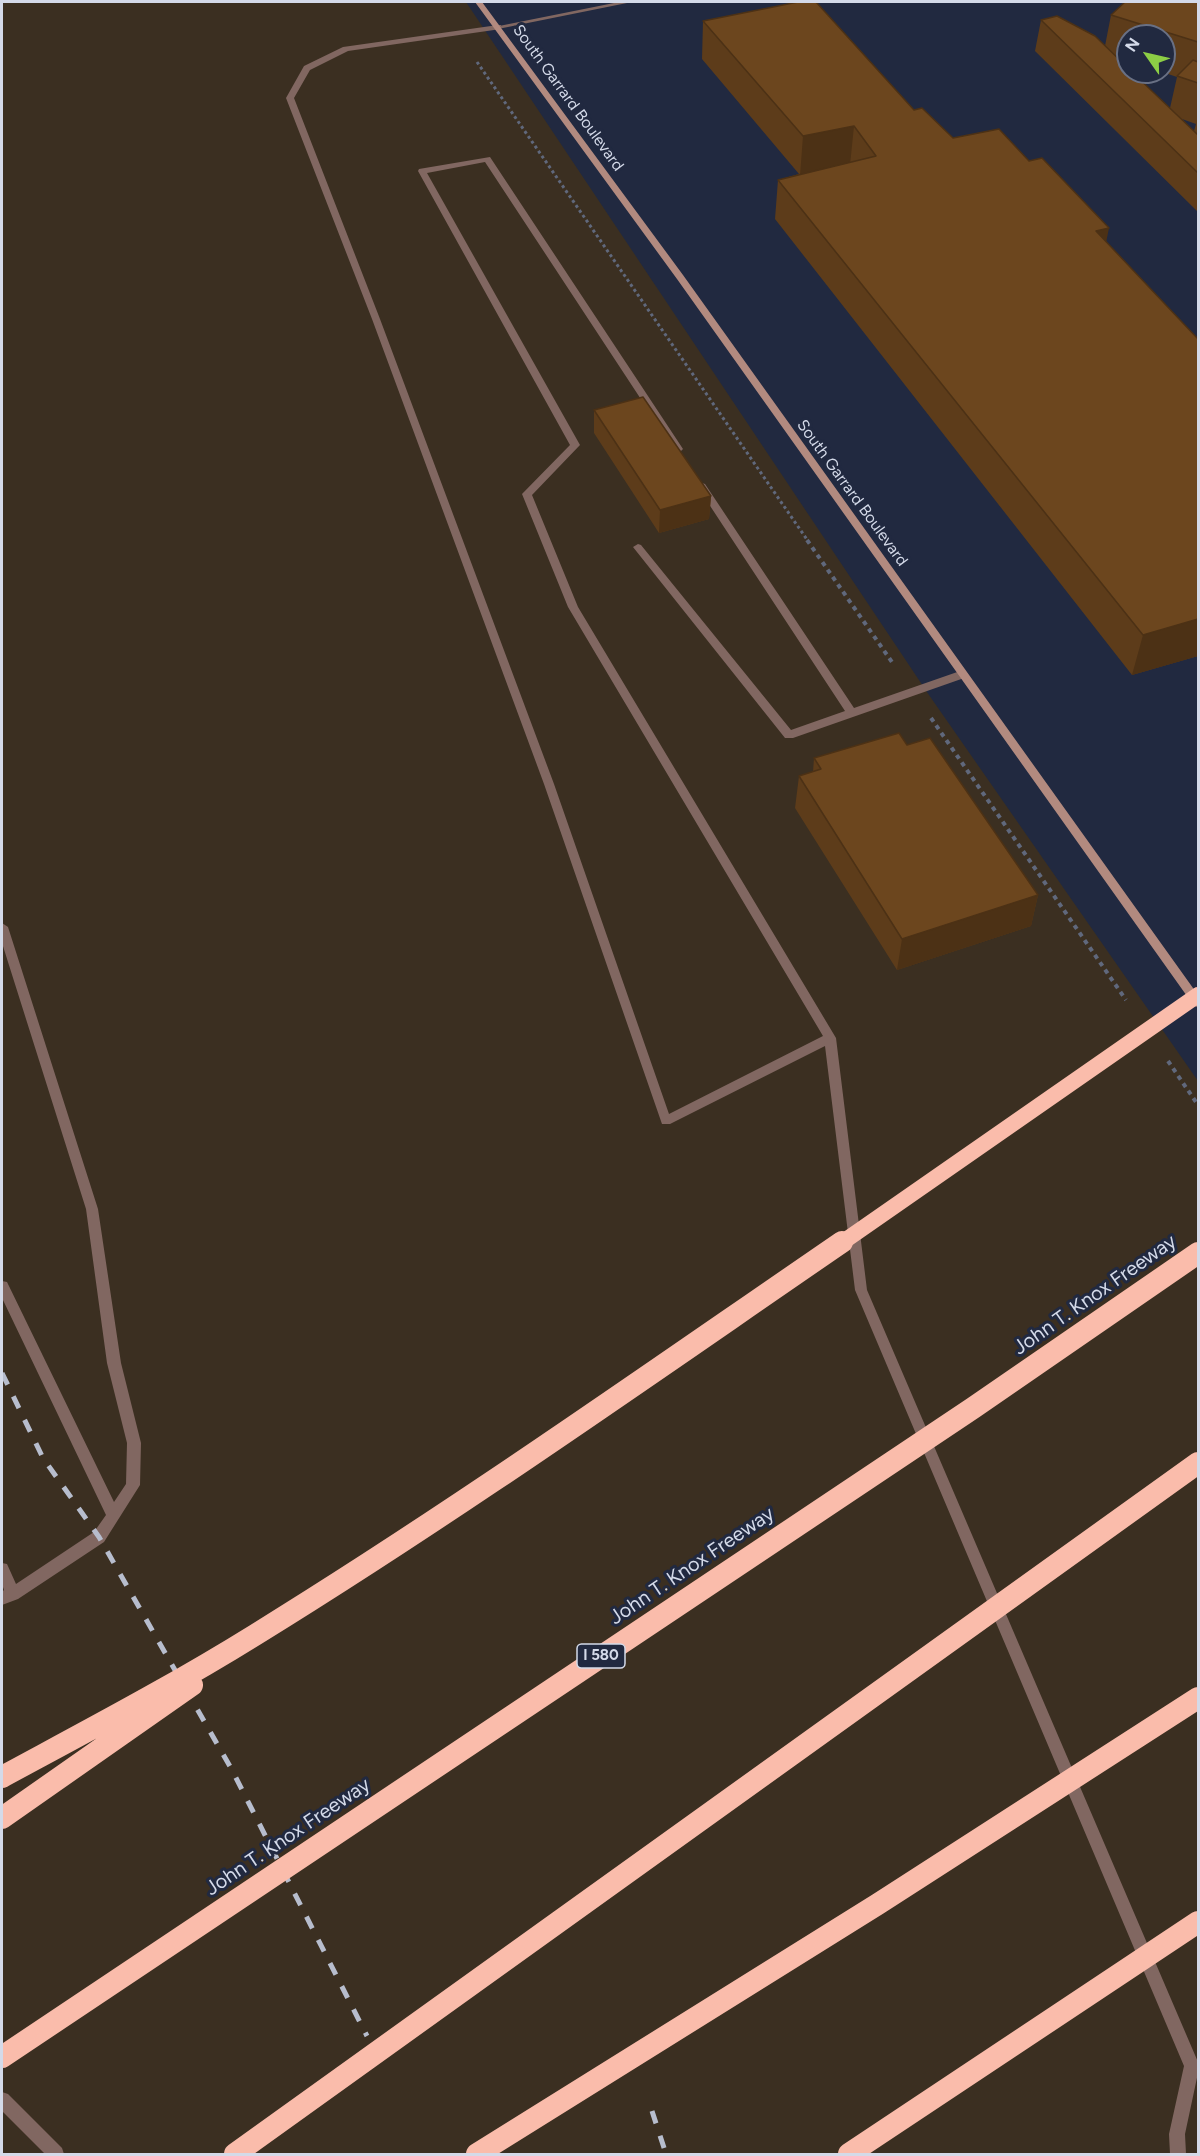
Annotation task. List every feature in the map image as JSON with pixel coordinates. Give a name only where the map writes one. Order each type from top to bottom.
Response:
[{"type":"highway","points":[[2,1777],[156,1694],[344,1579],[474,1494],[855,1234],[1198,995]]},
{"type":"highway","name":"John T. Knox Freeway","points":[[2,2057],[982,1401],[1198,1253]]},
{"type":"highway","points":[[235,2154],[1198,1462]]},
{"type":"highway","points":[[2,1818],[344,1579]]},
{"type":"highway","points":[[477,2154],[878,1904],[1198,1698]]},
{"type":"highway","points":[[849,2154],[1198,1922]]},
{"type":"street","name":"South Garrard Boulevard","points":[[479,2],[1198,1003]]},
{"type":"street","points":[[628,2],[498,27],[346,49],[308,68],[290,98],[376,320],[545,773],[666,1121],[830,1038]]},
{"type":"street","points":[[683,456],[487,159],[422,171],[574,445],[527,494],[573,607],[830,1038],[861,1290],[1192,2066],[1177,2133],[1178,2154]]},
{"type":"street","points":[[696,476],[852,713]]},
{"type":"street","points":[[638,547],[789,735],[963,674]]},
{"type":"street","points":[[2,927],[92,1209],[114,1363],[134,1443],[132,1485],[99,1537],[7,1596],[2,1569]]},
{"type":"street","points":[[2,1286],[113,1515]]},
{"type":"street","points":[[2,2100],[56,2154]]},
{"type":"path","points":[[456,32],[1130,1006]]},
{"type":"path","points":[[1164,1055],[1198,1105]]},
{"type":"shaded area","points":[[2,2],[466,2],[929,695],[1198,1081],[1198,2154],[2,2154]]},
{"type":"building","points":[[798,2],[816,2],[914,110],[922,108],[953,138],[999,129],[1029,161],[1042,158],[1109,228],[1096,231],[1198,339],[1198,619],[1143,635],[778,180],[876,156],[854,126],[803,136],[703,21]]},
{"type":"building","points":[[1125,2],[1198,2],[1198,42],[1176,35],[1176,24],[1140,24],[1111,15]]},
{"type":"building","points":[[1057,16],[1095,36],[1116,56],[1116,84],[1145,84],[1198,135],[1198,173],[1041,20]]},
{"type":"building","points":[[1193,60],[1198,62],[1198,83],[1177,76]]},
{"type":"building","points":[[643,397],[711,496],[660,510],[594,410]]},
{"type":"building","points":[[899,733],[907,745],[930,738],[1038,895],[902,939],[799,776],[821,769],[814,758]]},
{"type":"railway","points":[[2,1373],[43,1458],[99,1537],[232,1770],[367,2036]]},
{"type":"railway","points":[[652,2111],[666,2154]]}]
